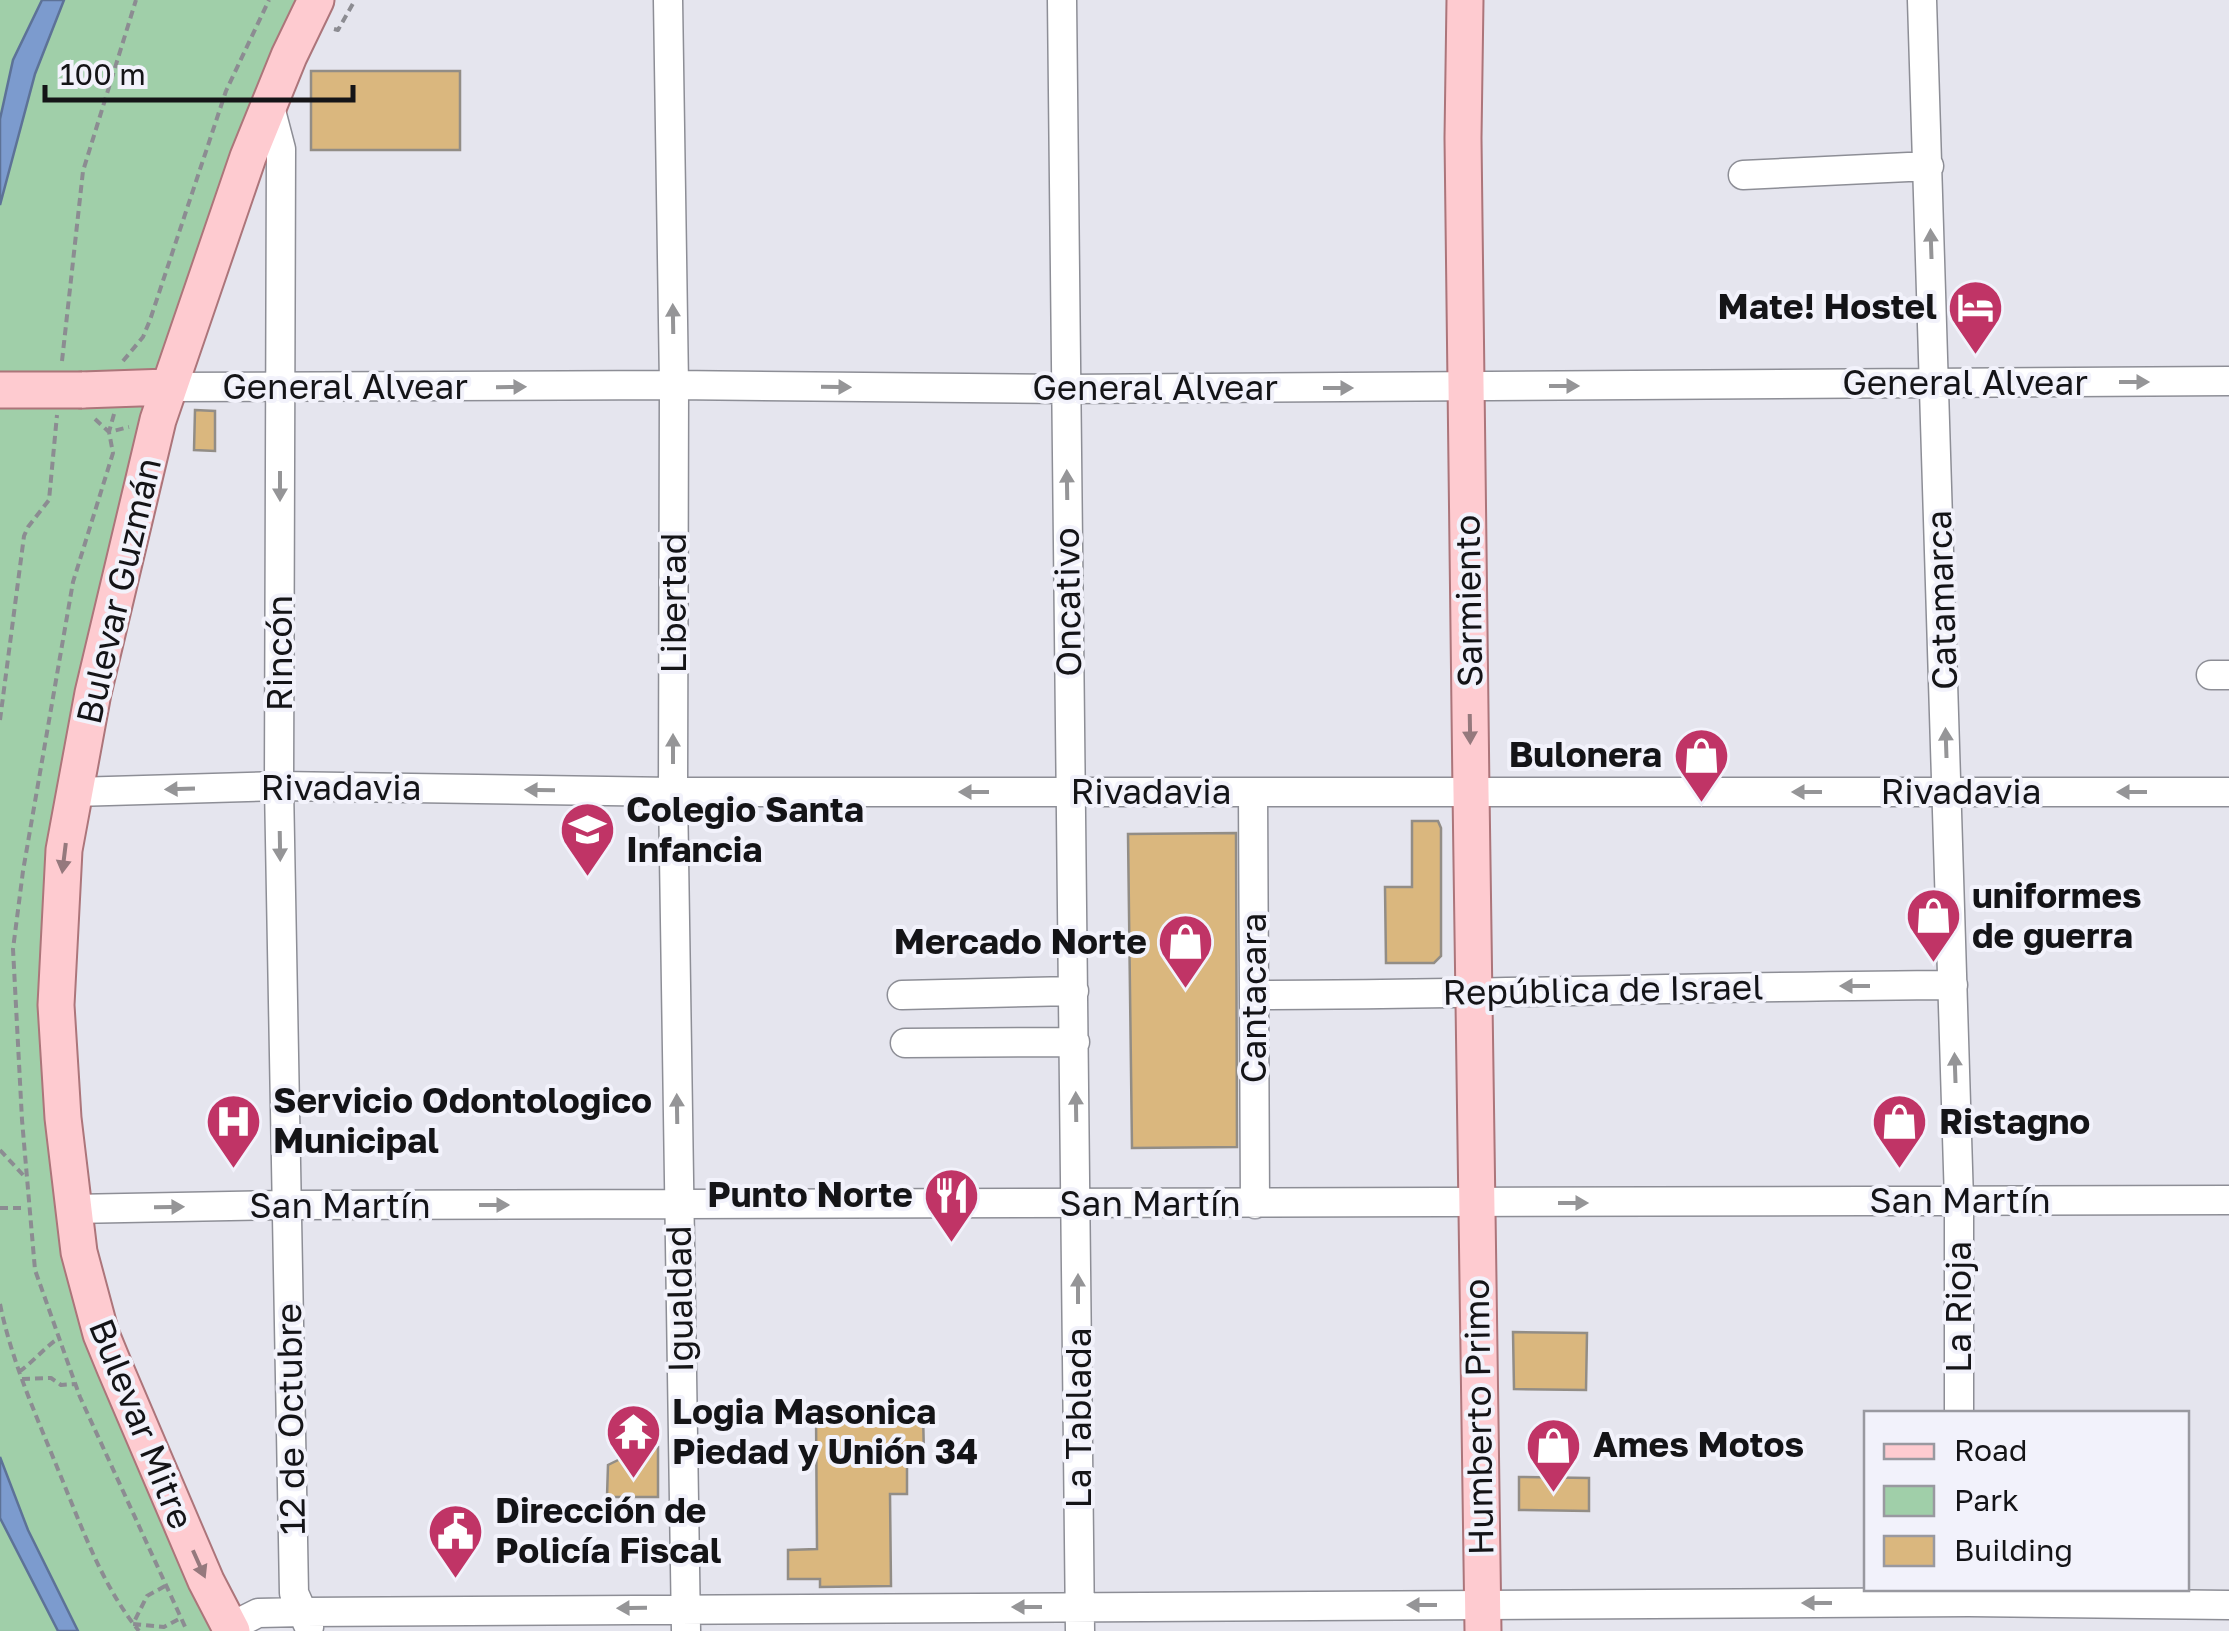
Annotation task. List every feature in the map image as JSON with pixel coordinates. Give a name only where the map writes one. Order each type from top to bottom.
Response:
[{"type":"main road","name":"Bulevar Guzmán","points":[[72,1210],[56,1004],[60,893],[74,792],[94,692],[163,404],[269,103],[316,0]]},
{"type":"main road","name":"Sarmiento","points":[[1465,0],[1475,1203]]},
{"type":"main road","name":"General Alvear","points":[[0,390],[163,404]]},
{"type":"main road","name":"Humberto Primo","points":[[1475,1203],[1483,1618]]},
{"type":"main road","name":"Bulevar Mitre","points":[[72,1210],[78,1252],[101,1334],[184,1530],[231,1629]]},
{"type":"street","name":"Libertad","points":[[668,0],[678,1206]]},
{"type":"street","name":"Oncativo","points":[[1062,0],[1078,1204]]},
{"type":"street","name":"Catamarca","points":[[1922,0],[1958,1201]]},
{"type":"street","name":"Rincón","points":[[269,103],[281,150],[279,786],[287,1205]]},
{"type":"street","points":[[1743,174],[1929,166]]},
{"type":"street","name":"General Alvear","points":[[163,404],[281,389],[674,385],[1065,390],[2229,382]]},
{"type":"street","name":"Rivadavia","points":[[74,792],[279,786],[673,792],[2229,792]]},
{"type":"street","name":"Cantacara","points":[[1254,792],[1254,1204]]},
{"type":"street","name":"República de Israel","points":[[1254,995],[1952,985]]},
{"type":"street","points":[[902,996],[1074,991]]},
{"type":"street","points":[[905,1044],[1075,1042]]},
{"type":"street","name":"San Martín","points":[[72,1210],[287,1205],[2229,1200]]},
{"type":"street","name":"La Rioja","points":[[1958,1201],[1960,1411]]},
{"type":"street","name":"La Tablada","points":[[1078,1204],[1080,1619]]},
{"type":"street","name":"12 de Octubre","points":[[287,1205],[294,1592],[307,1621]]},
{"type":"street","name":"Igualdad","points":[[678,1206],[686,1619]]},
{"type":"street","points":[[1960,1595],[1960,1631]]},
{"type":"street","points":[[231,1629],[258,1613],[307,1621],[1483,1618],[1960,1595],[2229,1605]]},
{"type":"path","points":[[0,720],[24,536],[49,500],[73,397],[83,171],[136,0]]},
{"type":"path","points":[[73,397],[109,432],[163,404]]},
{"type":"path","points":[[0,1150],[26,1178]]},
{"type":"path","points":[[0,1208],[22,1208]]},
{"type":"path","points":[[0,1304],[19,1372],[78,1517],[116,1599],[139,1631]]},
{"type":"path","points":[[19,1372],[60,1338]]},
{"type":"path","points":[[22,1379],[50,1378],[62,1385],[75,1384]]},
{"type":"path","points":[[133,1624],[147,1596],[165,1586]]},
{"type":"path","points":[[133,1624],[164,1628],[180,1618]]},
{"type":"green space","points":[[0,0],[42,0],[13,60],[0,119]]},
{"type":"green space","points":[[64,0],[316,0],[248,157],[74,792],[72,1209],[232,1631],[78,1631],[28,1530],[0,1457],[0,200],[35,74]]},
{"type":"green space","points":[[0,1518],[58,1631],[0,1631]]},
{"type":"water","points":[[42,0],[64,0],[35,74],[0,205],[0,119],[13,60]]},
{"type":"water","points":[[0,1457],[28,1530],[78,1631],[58,1631],[0,1518]]},
{"type":"building","points":[[311,71],[460,71],[460,150],[311,150]]},
{"type":"building","points":[[195,410],[215,411],[215,451],[194,450]]},
{"type":"building","points":[[1412,821],[1438,821],[1441,828],[1441,956],[1434,963],[1386,963],[1385,887],[1412,887]]},
{"type":"building","name":"Mercado Norte","points":[[1236,833],[1237,1147],[1132,1148],[1128,834]]},
{"type":"building","points":[[1513,1332],[1587,1333],[1586,1390],[1514,1389]]},
{"type":"building","points":[[923,1413],[924,1456],[907,1456],[907,1494],[890,1494],[891,1586],[820,1587],[820,1579],[788,1579],[788,1550],[817,1549],[816,1414]]},
{"type":"building","name":"Logia Masonica Piedad y Unión 34","points":[[658,1447],[658,1497],[607,1497],[608,1465],[643,1448]]},
{"type":"building","name":"Ames Motos","points":[[1519,1477],[1589,1478],[1589,1511],[1519,1510]]},
{"type":"place","name":"Mate! Hostel","points":[[1976,356]]},
{"type":"place","name":"Bulonera","points":[[1701,804]]},
{"type":"place","name":"Colegio Santa Infancia","points":[[587,879]]},
{"type":"place","name":"uniformes de guerra","points":[[1933,965]]},
{"type":"place","name":"Mercado Norte","points":[[1186,991]]},
{"type":"place","name":"Servicio Odontologico Municipal","points":[[234,1170]]},
{"type":"place","name":"Ristagno","points":[[1900,1171]]},
{"type":"place","name":"Punto Norte","points":[[952,1244]]},
{"type":"place","name":"Logia Masonica Piedad y Unión 34","points":[[633,1481]]},
{"type":"place","name":"Ames Motos","points":[[1554,1494]]},
{"type":"place","name":"Dirección de Policía Fiscal","points":[[456,1580]]}]
